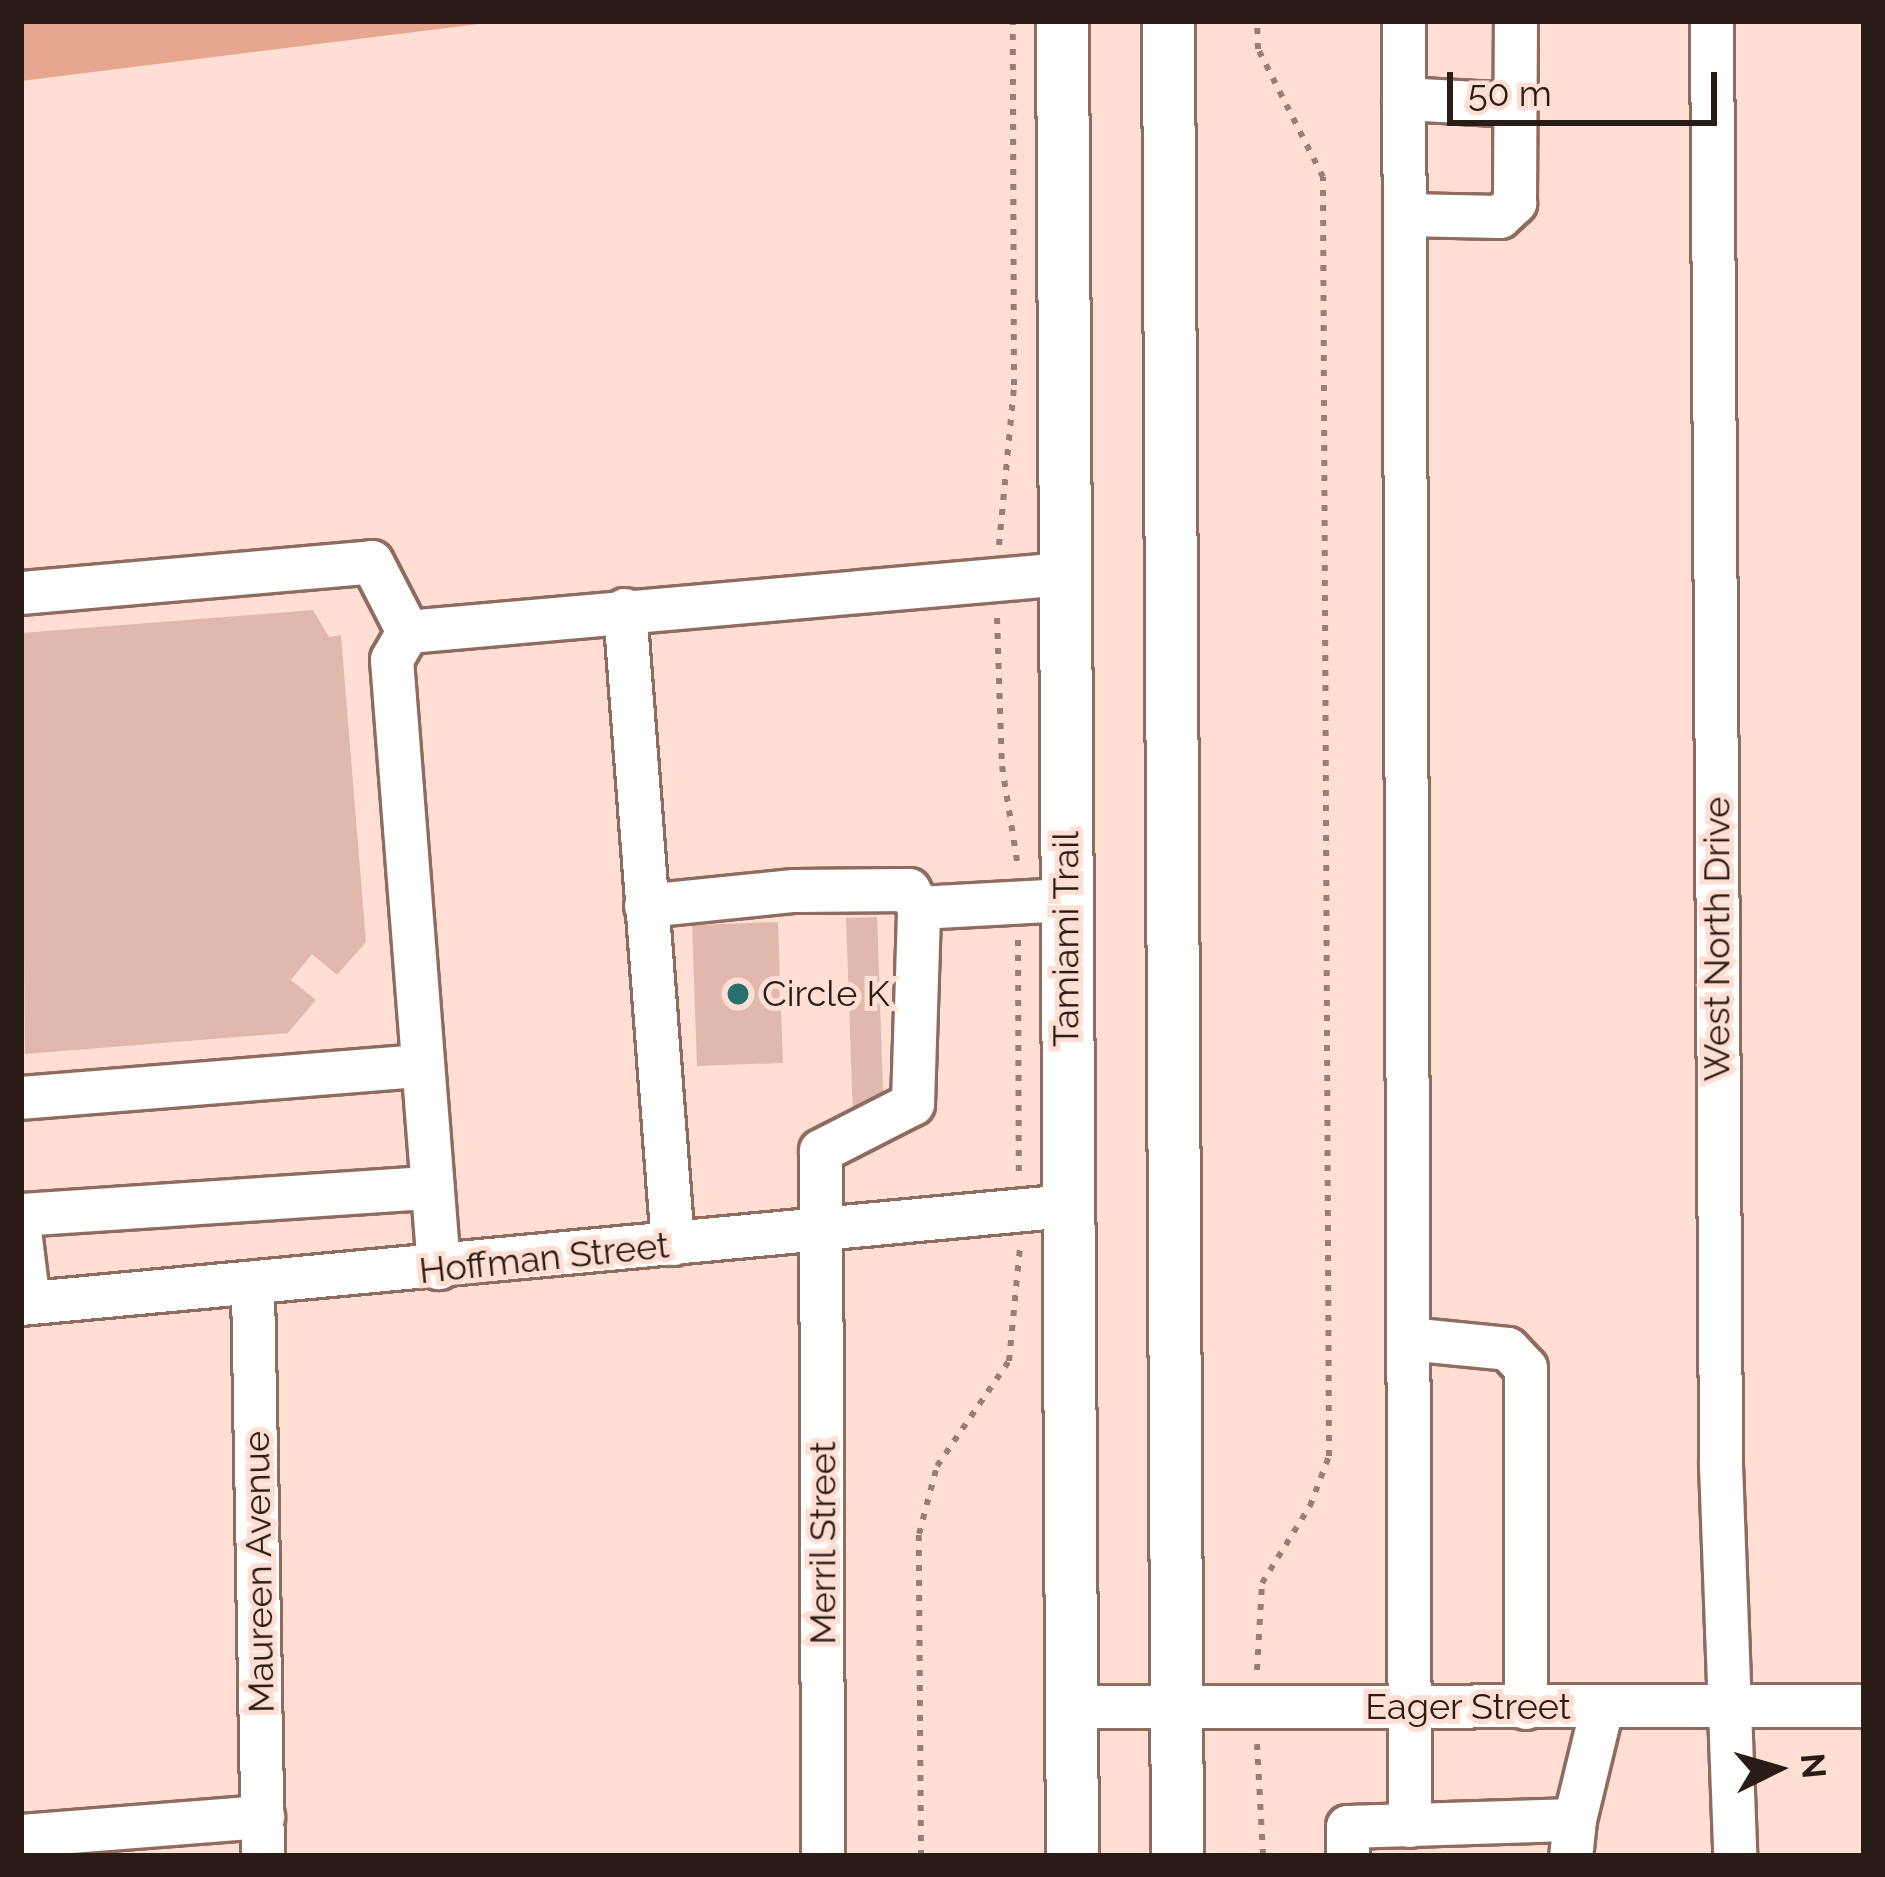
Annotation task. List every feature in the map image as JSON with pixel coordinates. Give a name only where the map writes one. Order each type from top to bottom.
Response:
[{"type":"main road","name":"Tamiami Trail","points":[[1062,21],[1072,1856]]},
{"type":"main road","points":[[1168,21],[1178,1856]]},
{"type":"street","points":[[1404,21],[1410,1826]]},
{"type":"street","points":[[1405,215],[1500,217],[1515,203],[1516,21]]},
{"type":"street","name":"West North Drive","points":[[1712,21],[1720,1465],[1735,1856]]},
{"type":"street","points":[[1404,99],[1516,105]]},
{"type":"street","points":[[21,593],[372,562],[408,632]]},
{"type":"street","points":[[408,632],[1064,574]]},
{"type":"street","points":[[625,610],[673,1244]]},
{"type":"street","points":[[408,632],[392,660],[439,1268]]},
{"type":"street","points":[[646,906],[909,890],[919,908],[1066,900]]},
{"type":"street","name":"Merril Street","points":[[824,1856],[821,1151],[913,1105],[919,908]]},
{"type":"street","points":[[21,1098],[422,1066]]},
{"type":"street","points":[[21,1215],[432,1188]]},
{"type":"street","name":"Hoffman Street","points":[[25,1303],[253,1287],[1067,1206]]},
{"type":"street","points":[[21,1239],[25,1303]]},
{"type":"street","name":"Maureen Avenue","points":[[253,1287],[263,1836]]},
{"type":"street","points":[[1408,1339],[1508,1349],[1526,1368],[1526,1708]]},
{"type":"street","name":"Eager Street","points":[[1072,1707],[1864,1706]]},
{"type":"street","points":[[1348,1856],[1348,1827],[1410,1826],[1573,1838],[1602,1708]]},
{"type":"street","points":[[21,1836],[263,1836]]},
{"type":"path","points":[[1257,21],[1258,49],[1323,177],[1328,1456],[1310,1506],[1262,1583],[1257,1706],[1263,1856]]},
{"type":"shaded area","points":[[21,21],[503,21],[21,81]]},
{"type":"building","points":[[313,610],[329,637],[341,635],[366,942],[337,975],[312,954],[291,980],[316,1000],[288,1033],[25,1054],[21,633]]},
{"type":"building","points":[[877,917],[884,1111],[853,1112],[846,918]]},
{"type":"building","name":"Circle K","points":[[778,922],[783,1063],[697,1066],[692,925]]},
{"type":"place","name":"Circle K","points":[[738,994]]}]
